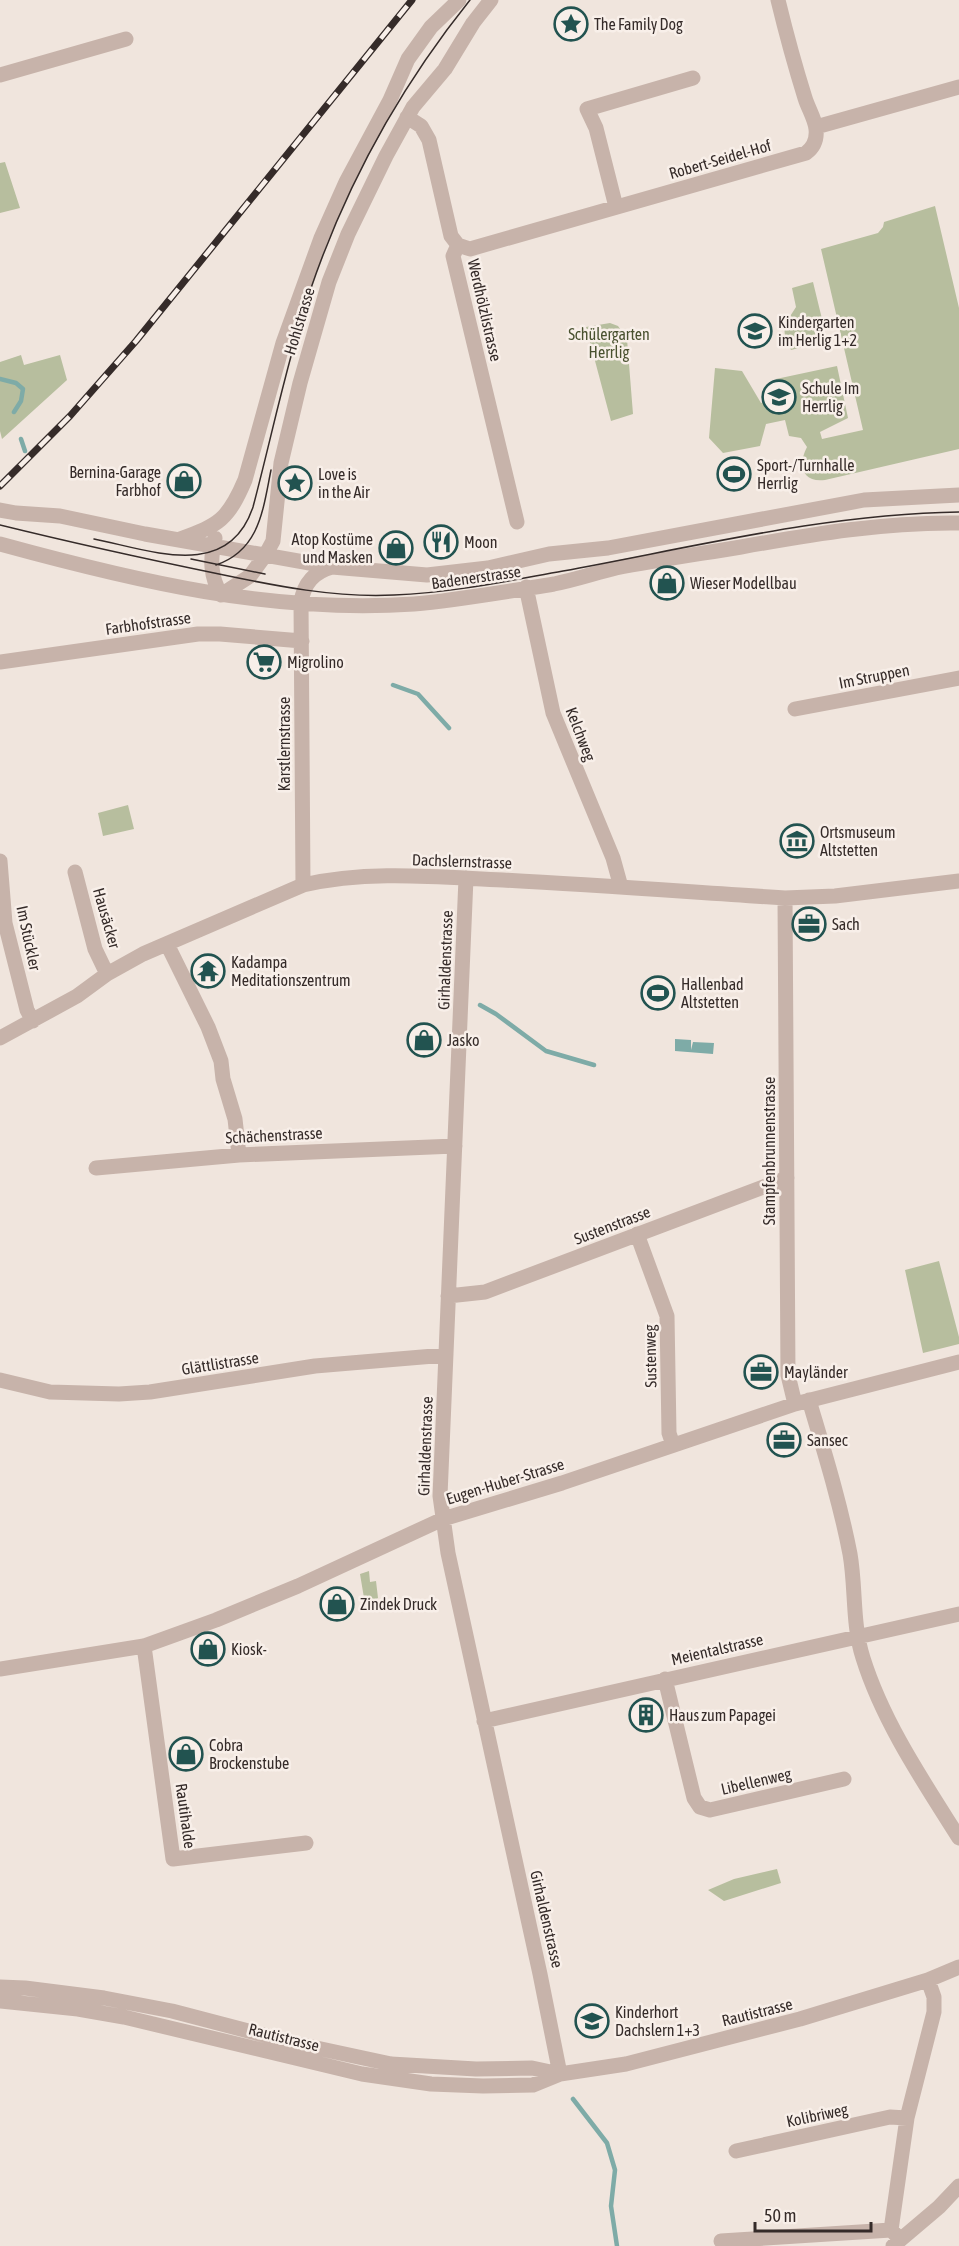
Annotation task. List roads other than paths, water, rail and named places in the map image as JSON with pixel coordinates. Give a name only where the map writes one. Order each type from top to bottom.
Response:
[{"type":"street","name":"Hohlstrasse","points":[[459,0],[431,27],[411,53],[390,100],[346,182],[321,238],[283,343],[245,480],[239,495],[219,523],[213,546],[211,568],[221,596],[250,576],[273,541],[277,490],[287,435],[323,303],[352,226],[407,117],[445,69],[472,23],[491,0]]},
{"type":"street","points":[[778,0],[806,102],[816,127],[959,87]]},
{"type":"street","points":[[0,75],[126,39]]},
{"type":"street","points":[[616,207],[596,128],[587,109],[693,78]]},
{"type":"street","name":"Werdhölzlistrasse","points":[[407,117],[417,122],[425,132],[451,236],[458,245],[453,256],[517,522]]},
{"type":"street","name":"Robert-Seidel-Hof","points":[[458,245],[470,249],[806,153],[812,149],[816,127]]},
{"type":"street","name":"Badenerstrasse","points":[[0,510],[60,516],[145,534],[332,567],[406,574],[453,573],[488,568],[549,554],[608,548],[864,500],[959,495]]},
{"type":"street","points":[[180,539],[219,523]]},
{"type":"street","name":"Badenerstrasse","points":[[0,543],[177,588],[221,596],[361,605],[416,604],[555,583],[614,569],[838,530],[919,523],[959,523]]},
{"type":"street","points":[[301,602],[309,581],[318,572],[332,567]]},
{"type":"street","name":"Kelchweg","points":[[526,588],[553,713],[613,858],[621,887]]},
{"type":"street","name":"Karstlernstrasse","points":[[301,602],[303,885]]},
{"type":"street","name":"Farbhofstrasse","points":[[0,662],[198,634],[302,641]]},
{"type":"street","name":"Im Struppen","points":[[795,709],[959,678]]},
{"type":"street","name":"Im Stückler","points":[[0,861],[5,923],[27,1010],[33,1021]]},
{"type":"street","name":"Hausäcker","points":[[75,872],[95,949],[107,974]]},
{"type":"street","name":"Dachslernstrasse","points":[[0,1038],[77,996],[107,974],[143,954],[303,885],[331,879],[373,875],[466,878],[784,898],[835,896],[959,881]]},
{"type":"street","name":"Girhaldenstrasse","points":[[466,878],[440,1496],[448,1553],[560,2074]]},
{"type":"street","name":"Stampfenbrunnenstrasse","points":[[784,898],[788,1375],[802,1402],[838,1499],[850,1557],[857,1636],[863,1658],[880,1702],[905,1749],[959,1838]]},
{"type":"street","points":[[167,944],[208,1027],[221,1061],[223,1079],[235,1119],[239,1155]]},
{"type":"street","name":"Schächenstrasse","points":[[96,1168],[239,1155],[455,1146]]},
{"type":"street","name":"Sustenstrasse","points":[[448,1296],[485,1292],[787,1178]]},
{"type":"street","name":"Sustenweg","points":[[637,1234],[667,1316],[669,1433],[673,1445]]},
{"type":"street","name":"Glättlistrasse","points":[[0,1380],[50,1392],[119,1394],[150,1392],[315,1366],[446,1355]]},
{"type":"street","name":"Eugen-Huber-Strasse","points":[[0,1669],[144,1646],[216,1620],[288,1590],[443,1519],[562,1484],[802,1402],[959,1362]]},
{"type":"street","name":"Meientalstrasse","points":[[484,1721],[959,1614]]},
{"type":"street","name":"Rautihalde","points":[[144,1646],[173,1859],[306,1843]]},
{"type":"street","name":"Libellenweg","points":[[665,1679],[694,1798],[700,1807],[710,1810],[844,1779]]},
{"type":"street","name":"Rautistrasse","points":[[0,2001],[78,2009],[124,2017],[362,2074],[430,2084],[533,2085],[560,2074],[626,2064],[800,2019],[928,1980],[959,1967]]},
{"type":"street","points":[[895,2238],[907,2118],[934,2012],[934,1997],[928,1980]]},
{"type":"street","name":"Rautistrasse","points":[[0,1988],[25,1988],[104,1998],[172,2011],[298,2044],[391,2064],[476,2069],[532,2068],[560,2074]]},
{"type":"street","name":"Kolibriweg","points":[[736,2151],[890,2117],[907,2118]]},
{"type":"street","points":[[721,2241],[895,2238],[939,2207],[959,2186]]},
{"type":"water","points":[[675,1039],[691,1040],[691,1050],[693,1042],[714,1043],[713,1054],[675,1051]]},
{"type":"waterway","points":[[0,379],[16,383],[23,389],[21,401],[14,412]]},
{"type":"waterway","points":[[21,439],[25,451]]},
{"type":"waterway","points":[[393,685],[418,694],[449,728]]},
{"type":"waterway","points":[[480,1005],[546,1051],[594,1065]]},
{"type":"waterway","points":[[573,2099],[607,2143],[615,2170],[611,2206],[617,2246]]},
{"type":"tram line","points":[[94,539],[139,549],[185,555],[206,553],[225,545],[241,530],[253,507],[287,371],[310,291],[340,213],[358,175],[399,102],[421,67],[470,0]]},
{"type":"tram line","points":[[216,565],[231,558],[251,539],[262,513],[271,470]]},
{"type":"tram line","points":[[0,525],[262,583],[328,593],[372,595],[415,594],[479,586],[809,525],[909,514],[959,512]]},
{"type":"tram line","points":[[191,559],[265,574]]},
{"type":"railway","points":[[0,486],[70,416],[136,341],[412,0]]},
{"type":"place","name":"The Family Dog","points":[[571,24]]},
{"type":"place","name":"Kindergarten im Herlig 1+2","points":[[755,331]]},
{"type":"place","name":"Schule Im Herrlig","points":[[779,397]]},
{"type":"place","name":"Sport-/Turnhalle Herrlig","points":[[734,474]]},
{"type":"place","name":"Bernina-Garage Farbhof","points":[[184,481]]},
{"type":"place","name":"Love is in the Air","points":[[295,483]]},
{"type":"place","name":"Moon","points":[[441,542]]},
{"type":"place","name":"Atop Kostüme und Masken","points":[[396,548]]},
{"type":"place","name":"Wieser Modellbau","points":[[667,583]]},
{"type":"place","name":"Migrolino","points":[[264,662]]},
{"type":"place","name":"Ortsmuseum Altstetten","points":[[797,841]]},
{"type":"place","name":"Sach","points":[[809,924]]},
{"type":"place","name":"Kadampa Meditationszentrum","points":[[208,971]]},
{"type":"place","name":"Hallenbad Altstetten","points":[[658,993]]},
{"type":"place","name":"Jasko","points":[[424,1040]]},
{"type":"place","name":"Mayländer","points":[[761,1372]]},
{"type":"place","name":"Sansec","points":[[784,1440]]},
{"type":"place","name":"Zindek Druck","points":[[337,1604]]},
{"type":"place","name":"Kiosk-","points":[[208,1649]]},
{"type":"place","name":"Haus zum Papagei","points":[[646,1715]]},
{"type":"place","name":"Cobra Brockenstube","points":[[186,1754]]},
{"type":"place","name":"Kinderhort Dachslern 1+3","points":[[592,2021]]},
{"type":"park label","name":"Schülergarten Herrlig","points":[[609,343]]}]
